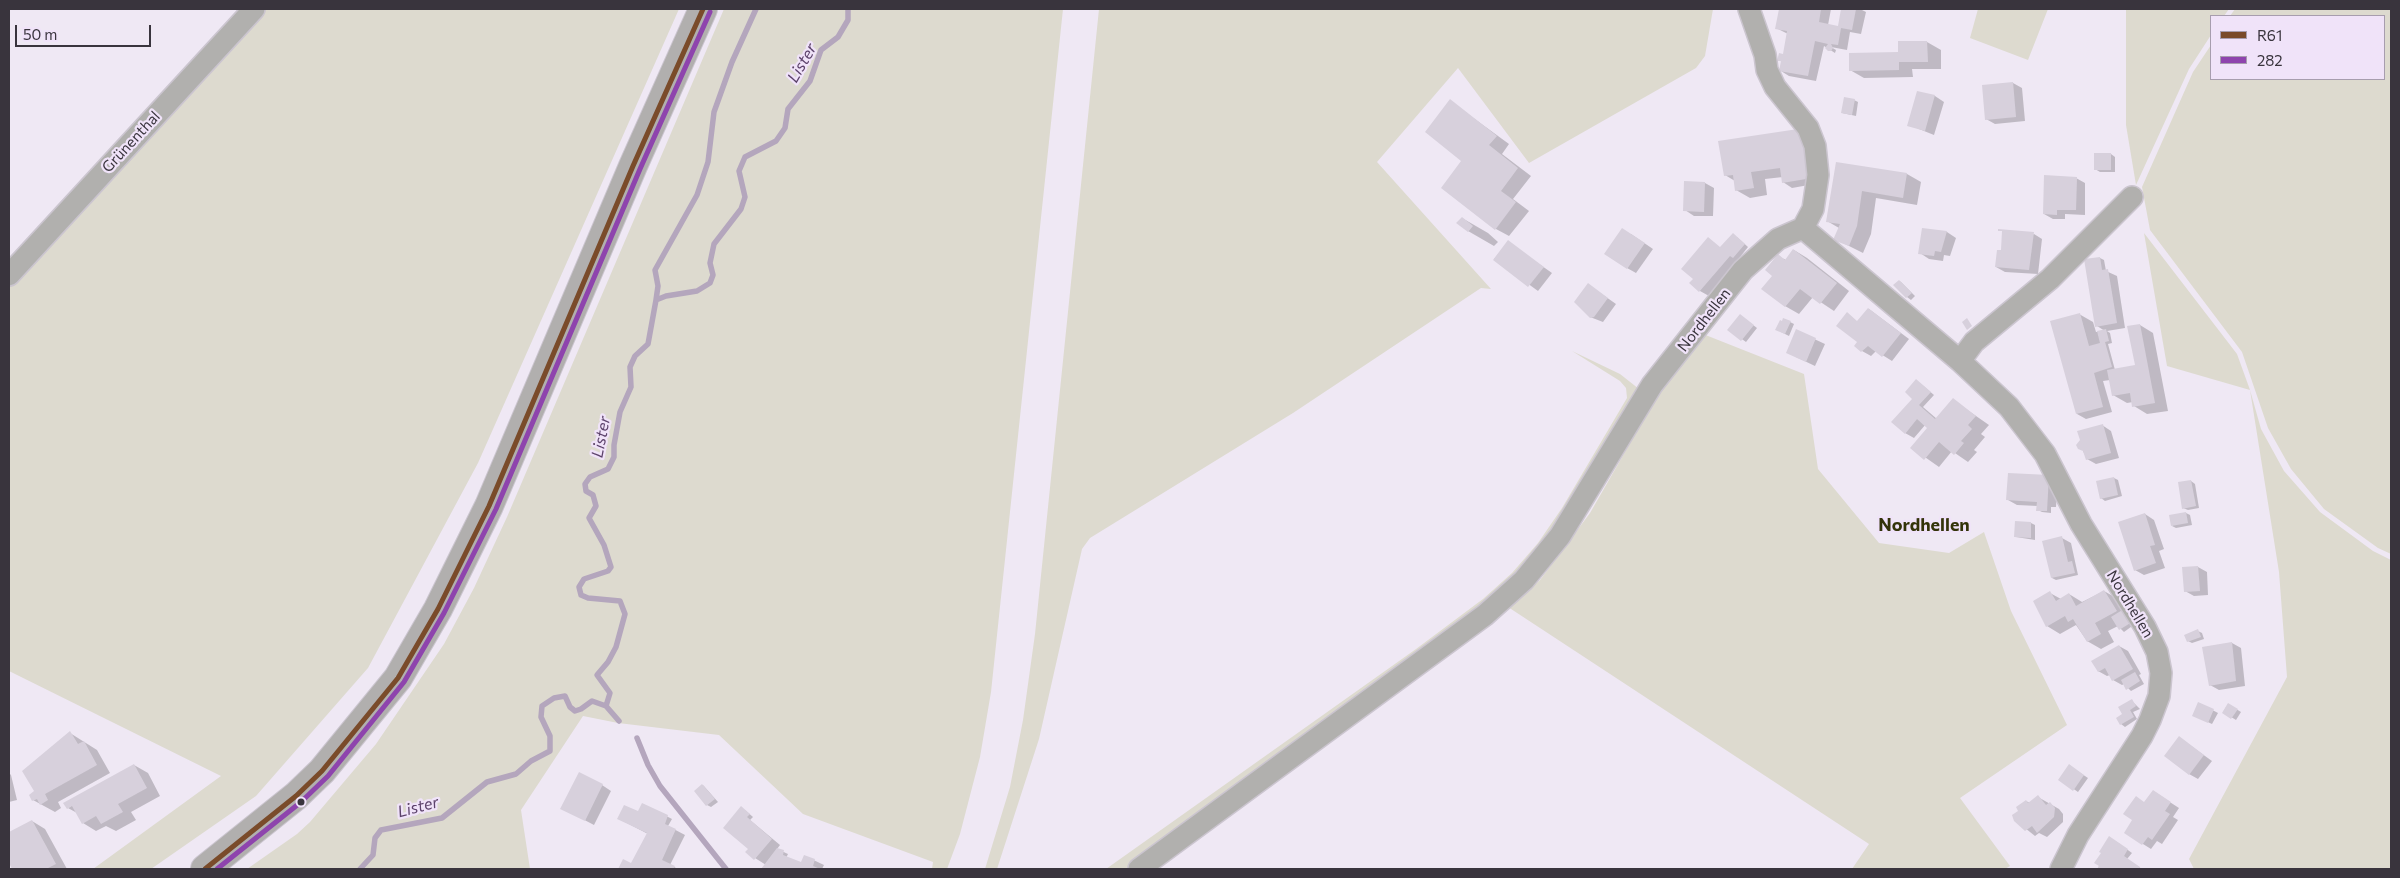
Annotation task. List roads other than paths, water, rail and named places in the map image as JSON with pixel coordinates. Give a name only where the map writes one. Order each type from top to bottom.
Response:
[{"type":"main road","points":[[205,869],[289,802],[322,771],[398,678],[438,609],[489,506],[633,166],[703,9]]},
{"type":"street","name":"Grünenthal","points":[[9,275],[254,9]]},
{"type":"street","points":[[1749,9],[1774,87],[1808,128],[1814,146],[1818,175],[1815,200],[1813,209],[1803,228]]},
{"type":"street","points":[[1960,362],[1974,342],[2050,279],[2132,197]]},
{"type":"street","name":"Nordhellen","points":[[1139,869],[1485,616],[1524,580],[1560,536],[1652,385],[1743,270],[1778,238],[1803,228],[1960,362],[2009,407],[2045,454],[2081,524],[2145,627],[2157,652],[2161,673],[2159,696],[2150,720],[2142,736],[2078,835],[2061,869]]},
{"type":"waterway","points":[[656,300],[658,286],[655,270],[697,195],[708,162],[714,112],[732,62],[756,9]]},
{"type":"waterway","name":"Lister","points":[[360,869],[373,855],[375,838],[381,830],[442,818],[487,782],[516,774],[531,761],[550,751],[550,736],[541,717],[542,706],[554,698],[565,696],[570,707],[575,711],[592,701],[606,706],[610,693],[597,675],[608,662],[616,647],[625,614],[620,601],[588,598],[581,595],[579,587],[584,579],[608,571],[611,567],[604,545],[589,518],[596,506],[593,495],[586,491],[585,484],[590,477],[608,469],[614,457],[614,445],[620,412],[631,387],[630,367],[635,356],[648,344],[656,300],[666,296],[697,291],[710,283],[713,275],[710,263],[714,244],[741,209],[745,197],[739,171],[745,157],[776,141],[785,128],[788,109],[810,81],[821,50],[838,37],[848,20],[848,9]]},
{"type":"waterway","points":[[606,706],[619,721]]},
{"type":"waterway","points":[[637,738],[648,765],[660,786],[726,869]]},
{"type":"district","name":"Nordhellen","points":[[1924,525]]}]
